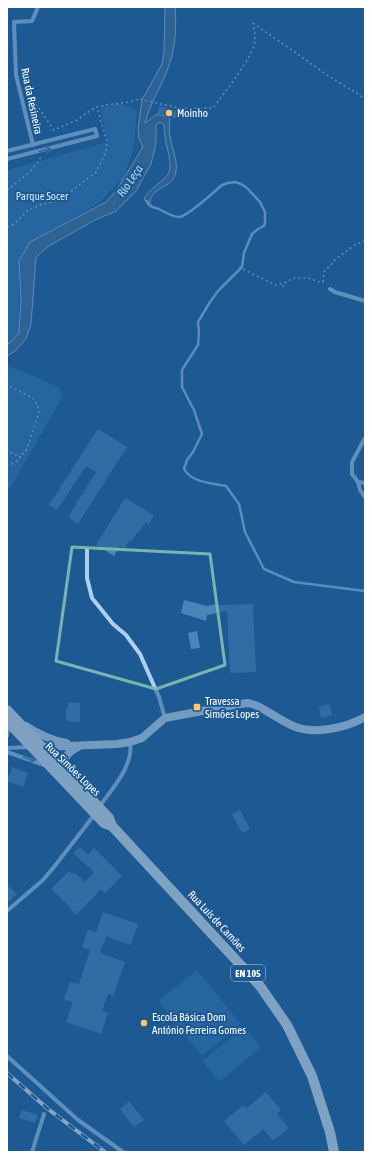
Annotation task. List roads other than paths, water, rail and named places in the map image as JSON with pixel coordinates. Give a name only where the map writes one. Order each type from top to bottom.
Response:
[{"type":"main road","name":"Rua Luís de Camões","points":[[7,710],[9,720],[30,743],[68,774],[99,808]]},
{"type":"main road","name":"Rua Luís de Camões","points":[[45,754],[109,818],[112,826],[260,986],[287,1025],[312,1076],[330,1132],[334,1152]]},
{"type":"street","points":[[7,22],[32,21],[38,7]]},
{"type":"street","name":"Rua da Resineira","points":[[14,22],[16,75],[33,144]]},
{"type":"street","points":[[7,151],[95,128],[97,136],[7,159]]},
{"type":"street","points":[[330,289],[334,292],[365,301]]},
{"type":"street","points":[[365,438],[352,462],[352,474],[358,482],[360,490],[365,496]]},
{"type":"street","points":[[358,482],[365,483]]},
{"type":"street","points":[[87,548],[87,578],[92,598],[113,624],[126,635],[140,654],[159,697],[165,718],[240,704],[248,704],[262,709],[294,726],[304,729],[324,730],[364,720]]},
{"type":"street","name":"Rua Simões Lopes","points":[[9,720],[59,742],[81,745],[117,744],[130,742],[142,738],[165,718]]},
{"type":"street","points":[[7,736],[9,720]]},
{"type":"street","points":[[7,911],[43,880],[99,808],[125,770],[130,754],[130,742]]},
{"type":"street","name":"Rua Simões Lopes","points":[[7,748],[30,743]]},
{"type":"street","name":"Rua Simões Lopes","points":[[7,752],[28,758],[81,745]]},
{"type":"street","name":"Rua Simões Lopes","points":[[68,774],[64,765],[65,759],[69,752],[81,745]]},
{"type":"street","name":"Rua Simões Lopes","points":[[45,754],[91,804],[99,808]]},
{"type":"street","points":[[7,1056],[78,1120],[123,1152]]},
{"type":"street","points":[[32,1152],[44,1114]]},
{"type":"water","name":"Rio Leça","points":[[165,7],[175,7],[176,23],[174,48],[167,71],[145,123],[157,114],[169,117],[170,136],[176,162],[175,175],[169,184],[152,195],[150,206],[144,199],[146,195],[166,177],[170,169],[170,160],[164,125],[160,122],[156,125],[156,143],[151,164],[136,191],[116,211],[95,220],[49,246],[36,257],[31,324],[26,339],[15,351],[7,356],[7,344],[19,333],[21,301],[19,261],[30,242],[106,202],[116,191],[143,147],[139,139],[138,129],[142,100],[162,64],[164,52]]},
{"type":"waterway","points":[[147,201],[152,206],[179,217],[188,213],[222,185],[235,182],[247,188],[260,202],[265,212],[264,226],[252,234],[244,253],[242,267],[218,291],[198,322],[198,345],[182,370],[182,387],[194,410],[202,434],[187,460],[184,469],[188,474],[197,480],[226,486],[239,504],[245,532],[264,569],[294,582],[365,591]]},
{"type":"railway","points":[[7,1073],[48,1109],[105,1152]]},
{"type":"place","name":"Moinho","points":[[169,113]]},
{"type":"place","name":"Travessa Simões Lopes","points":[[197,707]]},
{"type":"place","name":"Escola Básica Dom António Ferreira Gomes","points":[[144,1023]]},
{"type":"park label","name":"Parque Socer","points":[[42,196]]}]
